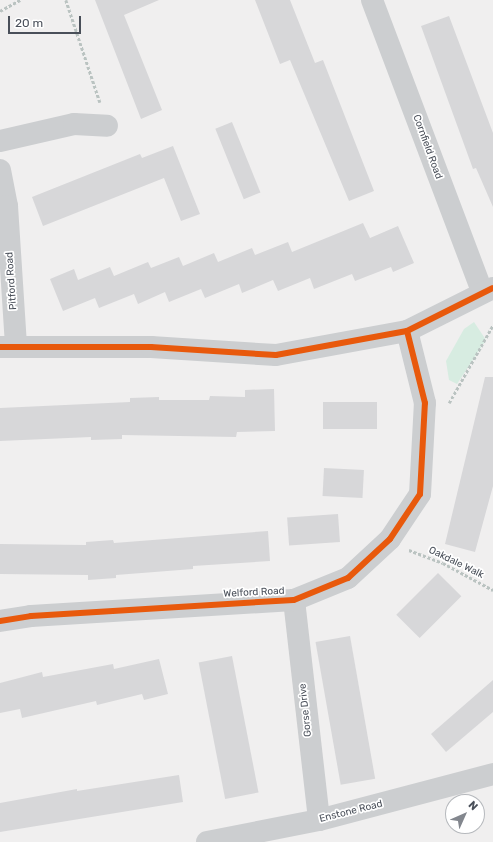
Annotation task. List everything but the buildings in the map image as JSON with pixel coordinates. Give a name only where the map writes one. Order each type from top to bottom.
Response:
[{"type":"street","name":"Cornfield Road","points":[[372,0],[488,291]]},
{"type":"street","points":[[0,141],[74,124],[107,126]]},
{"type":"street","name":"Pitford Road","points":[[0,170],[7,206],[8,347]]},
{"type":"street","points":[[8,347],[152,347],[276,355],[407,331],[488,291]]},
{"type":"street","name":"Welford Road","points":[[0,621],[31,616],[294,600],[348,578],[390,539],[420,494],[425,403],[407,331]]},
{"type":"street","name":"Gorse Drive","points":[[294,600],[319,820]]},
{"type":"street","name":"Enstone Road","points":[[207,842],[319,820],[493,774]]},
{"type":"path","points":[[0,11],[20,0]]},
{"type":"path","points":[[66,0],[107,126]]},
{"type":"path","points":[[446,407],[493,325]]},
{"type":"green space","points":[[474,322],[486,340],[457,384],[449,380],[446,361],[464,329]]},
{"type":"cycle path","points":[[0,347],[151,347],[276,355],[407,331],[493,288]]},
{"type":"cycle path","points":[[0,621],[31,616],[294,600],[348,578],[390,539],[420,494],[425,403],[407,331]]}]
